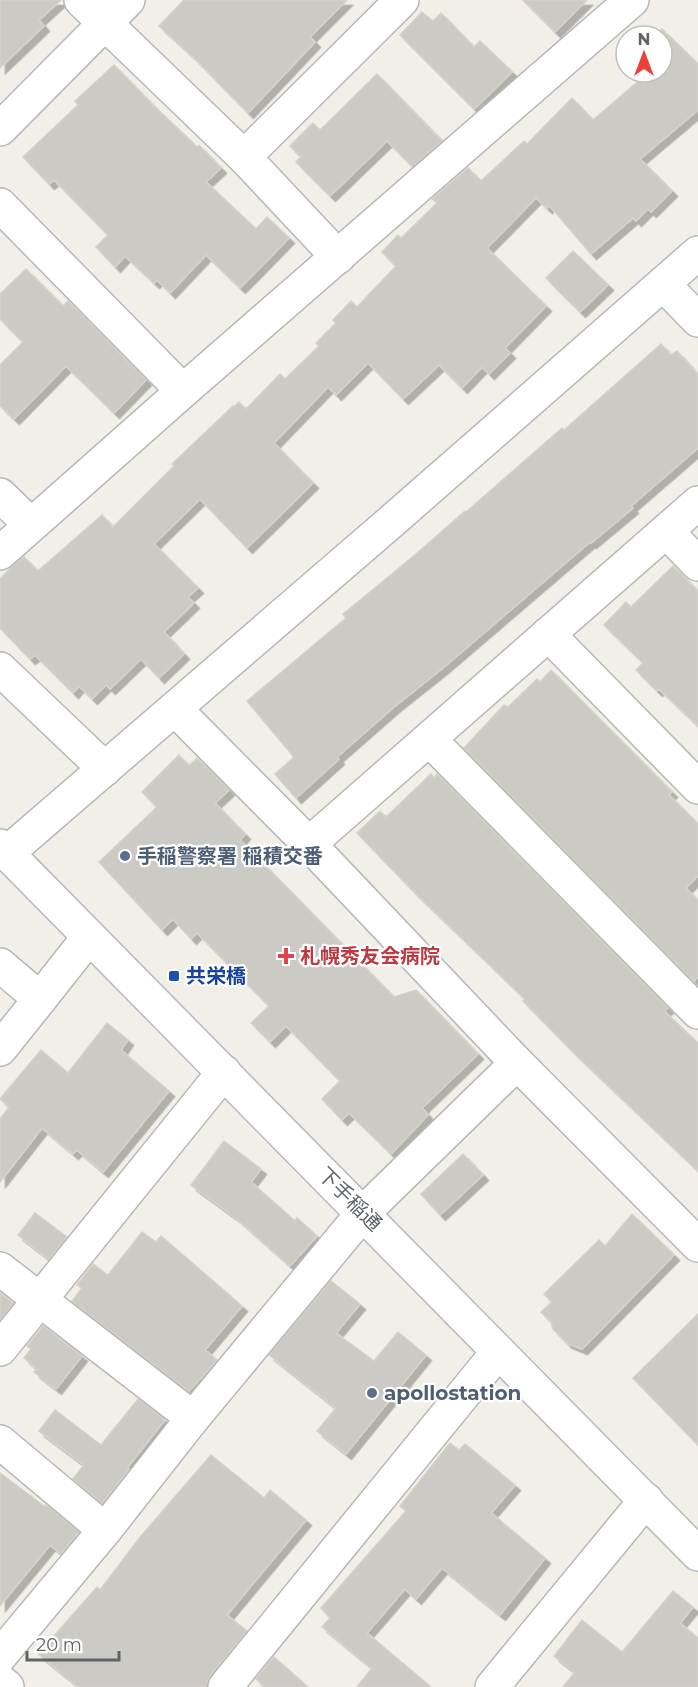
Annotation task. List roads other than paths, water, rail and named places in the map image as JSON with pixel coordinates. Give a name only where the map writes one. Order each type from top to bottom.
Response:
[{"type":"street","points":[[81,0],[244,157],[338,257]]},
{"type":"street","points":[[0,129],[128,0]]},
{"type":"street","points":[[244,157],[402,0]]},
{"type":"street","points":[[0,553],[632,0]]},
{"type":"street","points":[[0,205],[183,391]]},
{"type":"street","points":[[4,849],[105,769],[175,709],[698,253]]},
{"type":"street","points":[[663,284],[698,320]]},
{"type":"street","points":[[0,495],[30,525]]},
{"type":"street","points":[[309,844],[698,503]]},
{"type":"street","points":[[666,531],[698,564]]},
{"type":"street","points":[[548,634],[698,787]]},
{"type":"street","points":[[0,669],[105,769]]},
{"type":"street","points":[[175,709],[309,844],[517,1063],[698,1245]]},
{"type":"street","points":[[429,739],[698,1012]]},
{"type":"street","name":"下手稲通","points":[[4,849],[698,1554]]},
{"type":"street","points":[[0,1049],[89,937]]},
{"type":"street","points":[[0,965],[40,999]]},
{"type":"street","points":[[0,1656],[363,1213],[517,1063]]},
{"type":"street","points":[[0,1349],[224,1072]]},
{"type":"street","points":[[0,1269],[193,1418]]},
{"type":"street","points":[[225,1687],[498,1352]]},
{"type":"street","points":[[0,1442],[105,1530]]},
{"type":"street","points":[[492,1687],[646,1500]]},
{"type":"street","points":[[0,1681],[7,1687]]},
{"type":"place","name":"手稲警察署 稲積交番","points":[[125,856]]},
{"type":"place","name":"札幌秀友会病院","points":[[286,956]]},
{"type":"place","name":"共栄橋","points":[[174,976]]},
{"type":"place","name":"apollostation","points":[[372,1393]]}]
